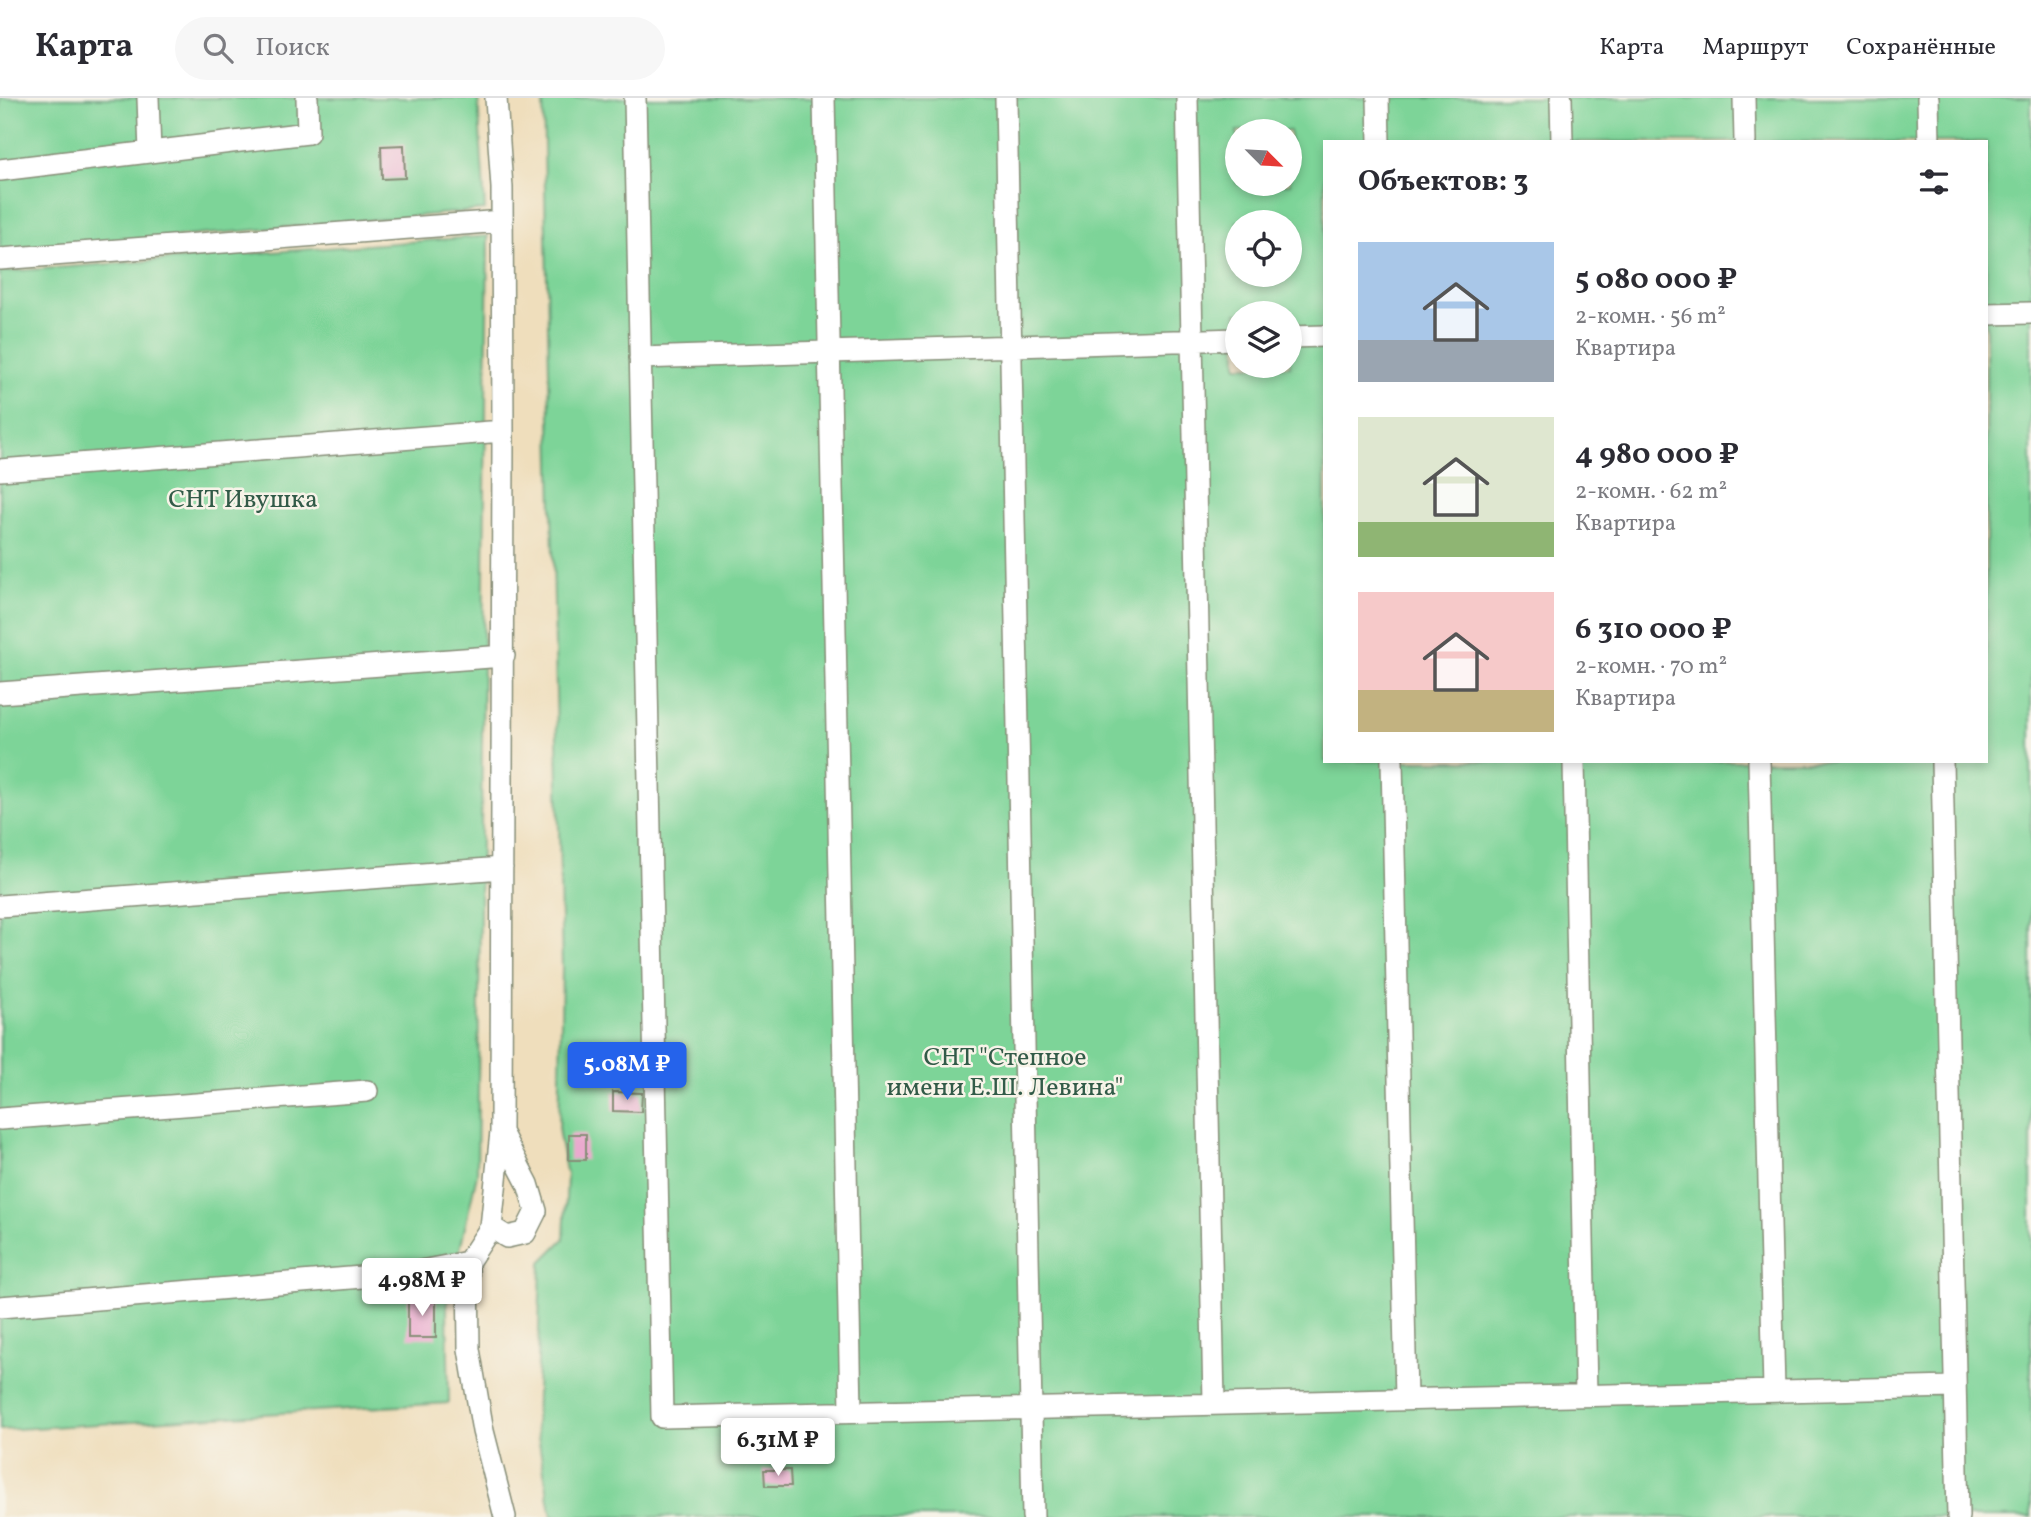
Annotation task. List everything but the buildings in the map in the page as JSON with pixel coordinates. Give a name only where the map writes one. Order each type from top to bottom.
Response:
[{"type":"street","points":[[148,98],[150,152]]},
{"type":"street","points":[[0,170],[308,133],[307,98]]},
{"type":"street","points":[[496,98],[502,221],[501,1132],[491,1227],[468,1262],[469,1349],[483,1431],[505,1517]]},
{"type":"street","points":[[635,98],[662,1417],[851,1410],[1955,1387]]},
{"type":"street","points":[[824,98],[851,1410]]},
{"type":"street","points":[[1006,98],[1033,1517]]},
{"type":"street","points":[[1187,98],[1214,1403]]},
{"type":"street","points":[[1378,98],[1379,140]]},
{"type":"street","points":[[1561,98],[1562,140]]},
{"type":"street","points":[[1744,98],[1745,140]]},
{"type":"street","points":[[1928,98],[1929,140]]},
{"type":"street","points":[[0,259],[502,221]]},
{"type":"street","points":[[1988,314],[2031,313]]},
{"type":"street","points":[[1302,337],[1323,336]]},
{"type":"street","points":[[640,358],[1225,339]]},
{"type":"street","points":[[0,470],[503,431]]},
{"type":"street","points":[[0,693],[503,656]]},
{"type":"street","points":[[1392,763],[1406,1399]]},
{"type":"street","points":[[1574,763],[1586,1395]]},
{"type":"street","points":[[1759,763],[1774,1391]]},
{"type":"street","points":[[1942,763],[1958,1517]]},
{"type":"street","points":[[0,906],[502,869]]},
{"type":"street","points":[[0,1119],[367,1091]]},
{"type":"street","points":[[491,1227],[507,1237],[525,1233],[536,1210],[528,1184],[501,1132]]},
{"type":"street","points":[[0,1307],[410,1273],[468,1262]]},
{"type":"green space","points":[[0,98],[478,98],[485,210],[0,252]]},
{"type":"green space","name":"СНТ \"Степное имени Е.Ш. Левина\"","points":[[543,98],[2031,98],[2031,1517],[552,1517],[536,1426],[541,1262],[564,1239],[567,1176],[559,1135],[562,968]]},
{"type":"green space","name":"СНТ Ивушка","points":[[488,236],[477,1174],[447,1307],[449,1403],[0,1430],[0,272]]}]
